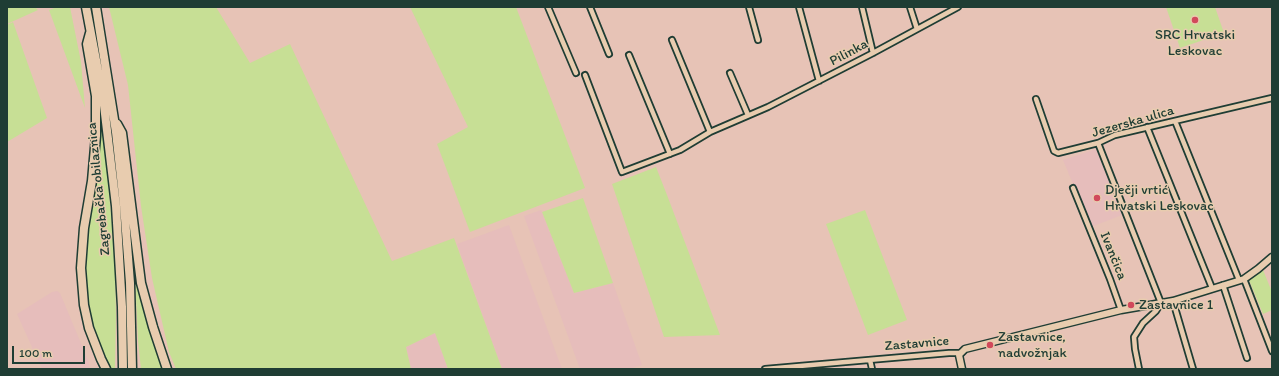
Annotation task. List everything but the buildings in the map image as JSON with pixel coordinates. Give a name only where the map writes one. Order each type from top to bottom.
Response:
[{"type":"highway","name":"Zagrebačka obilaznica","points":[[86,7],[103,97],[116,206],[122,307],[123,354],[120,368]]},
{"type":"highway","name":"Zagrebačka obilaznica","points":[[96,7],[115,121],[127,234],[132,369]]},
{"type":"highway","points":[[91,30],[87,44],[96,96],[96,136],[92,181],[84,228],[81,268],[84,305],[89,328],[106,369]]},
{"type":"highway","points":[[115,121],[122,133],[142,283],[153,327],[167,369]]},
{"type":"main road","name":"Zastavnice","points":[[960,353],[965,349],[1122,310],[1172,301],[1242,280],[1272,257]]},
{"type":"main road","points":[[960,353],[962,369]]},
{"type":"street","points":[[548,7],[576,73]]},
{"type":"street","points":[[590,7],[609,54]]},
{"type":"street","points":[[749,7],[758,40]]},
{"type":"street","points":[[799,7],[819,81]]},
{"type":"street","points":[[862,7],[873,53]]},
{"type":"street","points":[[910,7],[917,29]]},
{"type":"street","name":"Pilinka","points":[[585,75],[622,172],[670,154],[689,145],[710,132],[768,107],[958,7]]},
{"type":"street","points":[[672,40],[710,132]]},
{"type":"street","points":[[629,55],[670,154]]},
{"type":"street","points":[[730,73],[748,115]]},
{"type":"street","name":"Jezerska ulica","points":[[1036,99],[1054,151],[1058,153],[1098,143],[1115,135],[1272,98]]},
{"type":"street","points":[[1175,121],[1272,351]]},
{"type":"street","points":[[1147,128],[1212,288]]},
{"type":"street","points":[[1098,143],[1161,303],[1156,311],[1143,323],[1134,337],[1135,349],[1140,369]]},
{"type":"street","name":"Ivančica","points":[[1073,188],[1122,310]]},
{"type":"street","points":[[1223,285],[1247,358]]},
{"type":"street","points":[[1172,301],[1193,369]]},
{"type":"street","name":"Zastavnice","points":[[765,369],[960,353]]},
{"type":"street","points":[[870,360],[872,369]]},
{"type":"shaded area","name":"Dječji vrtić Hrvatski Leskovac","points":[[1096,149],[1122,215],[1091,227],[1063,160]]},
{"type":"shaded area","points":[[541,210],[574,293],[613,283],[642,365],[629,369],[580,369],[524,216]]},
{"type":"shaded area","points":[[509,225],[562,369],[502,369],[457,244]]},
{"type":"shaded area","points":[[57,291],[60,293],[88,360],[90,368],[88,369],[42,369],[17,314],[52,292]]},
{"type":"shaded area","points":[[435,333],[448,369],[411,369],[406,347]]},
{"type":"green space","points":[[7,7],[35,7],[38,10],[7,24]]},
{"type":"green space","points":[[57,7],[70,7],[81,62],[85,108],[49,10]]},
{"type":"green space","points":[[109,7],[216,7],[250,63],[290,44],[392,261],[454,238],[502,369],[448,369],[435,333],[406,347],[411,369],[176,369],[169,352],[152,278],[141,206],[128,85]]},
{"type":"green space","points":[[410,7],[516,7],[585,188],[470,232],[437,144],[468,127]]},
{"type":"green space","name":"SRC Hrvatski Leskovac","points":[[1166,7],[1215,7],[1224,33],[1180,48]]},
{"type":"green space","points":[[13,22],[47,118],[7,142],[7,25]]},
{"type":"green space","points":[[100,124],[105,151],[115,257],[115,369],[110,369],[92,327],[88,307],[84,258]]},
{"type":"green space","points":[[656,167],[720,335],[664,337],[612,184]]},
{"type":"green space","points":[[583,198],[613,283],[574,293],[542,212]]},
{"type":"green space","points":[[865,210],[907,320],[868,335],[826,224]]},
{"type":"green space","points":[[134,258],[164,369],[141,369],[138,341]]},
{"type":"green space","points":[[1263,270],[1272,292],[1272,310],[1263,314],[1249,280]]},
{"type":"place","name":"SRC Hrvatski Leskovac","points":[[1195,20]]},
{"type":"place","name":"Dječji vrtić Hrvatski Leskovac","points":[[1097,198]]},
{"type":"place","name":"Zastavnice 1","points":[[1131,305]]},
{"type":"place","name":"Zastavnice, nadvožnjak","points":[[990,345]]}]
